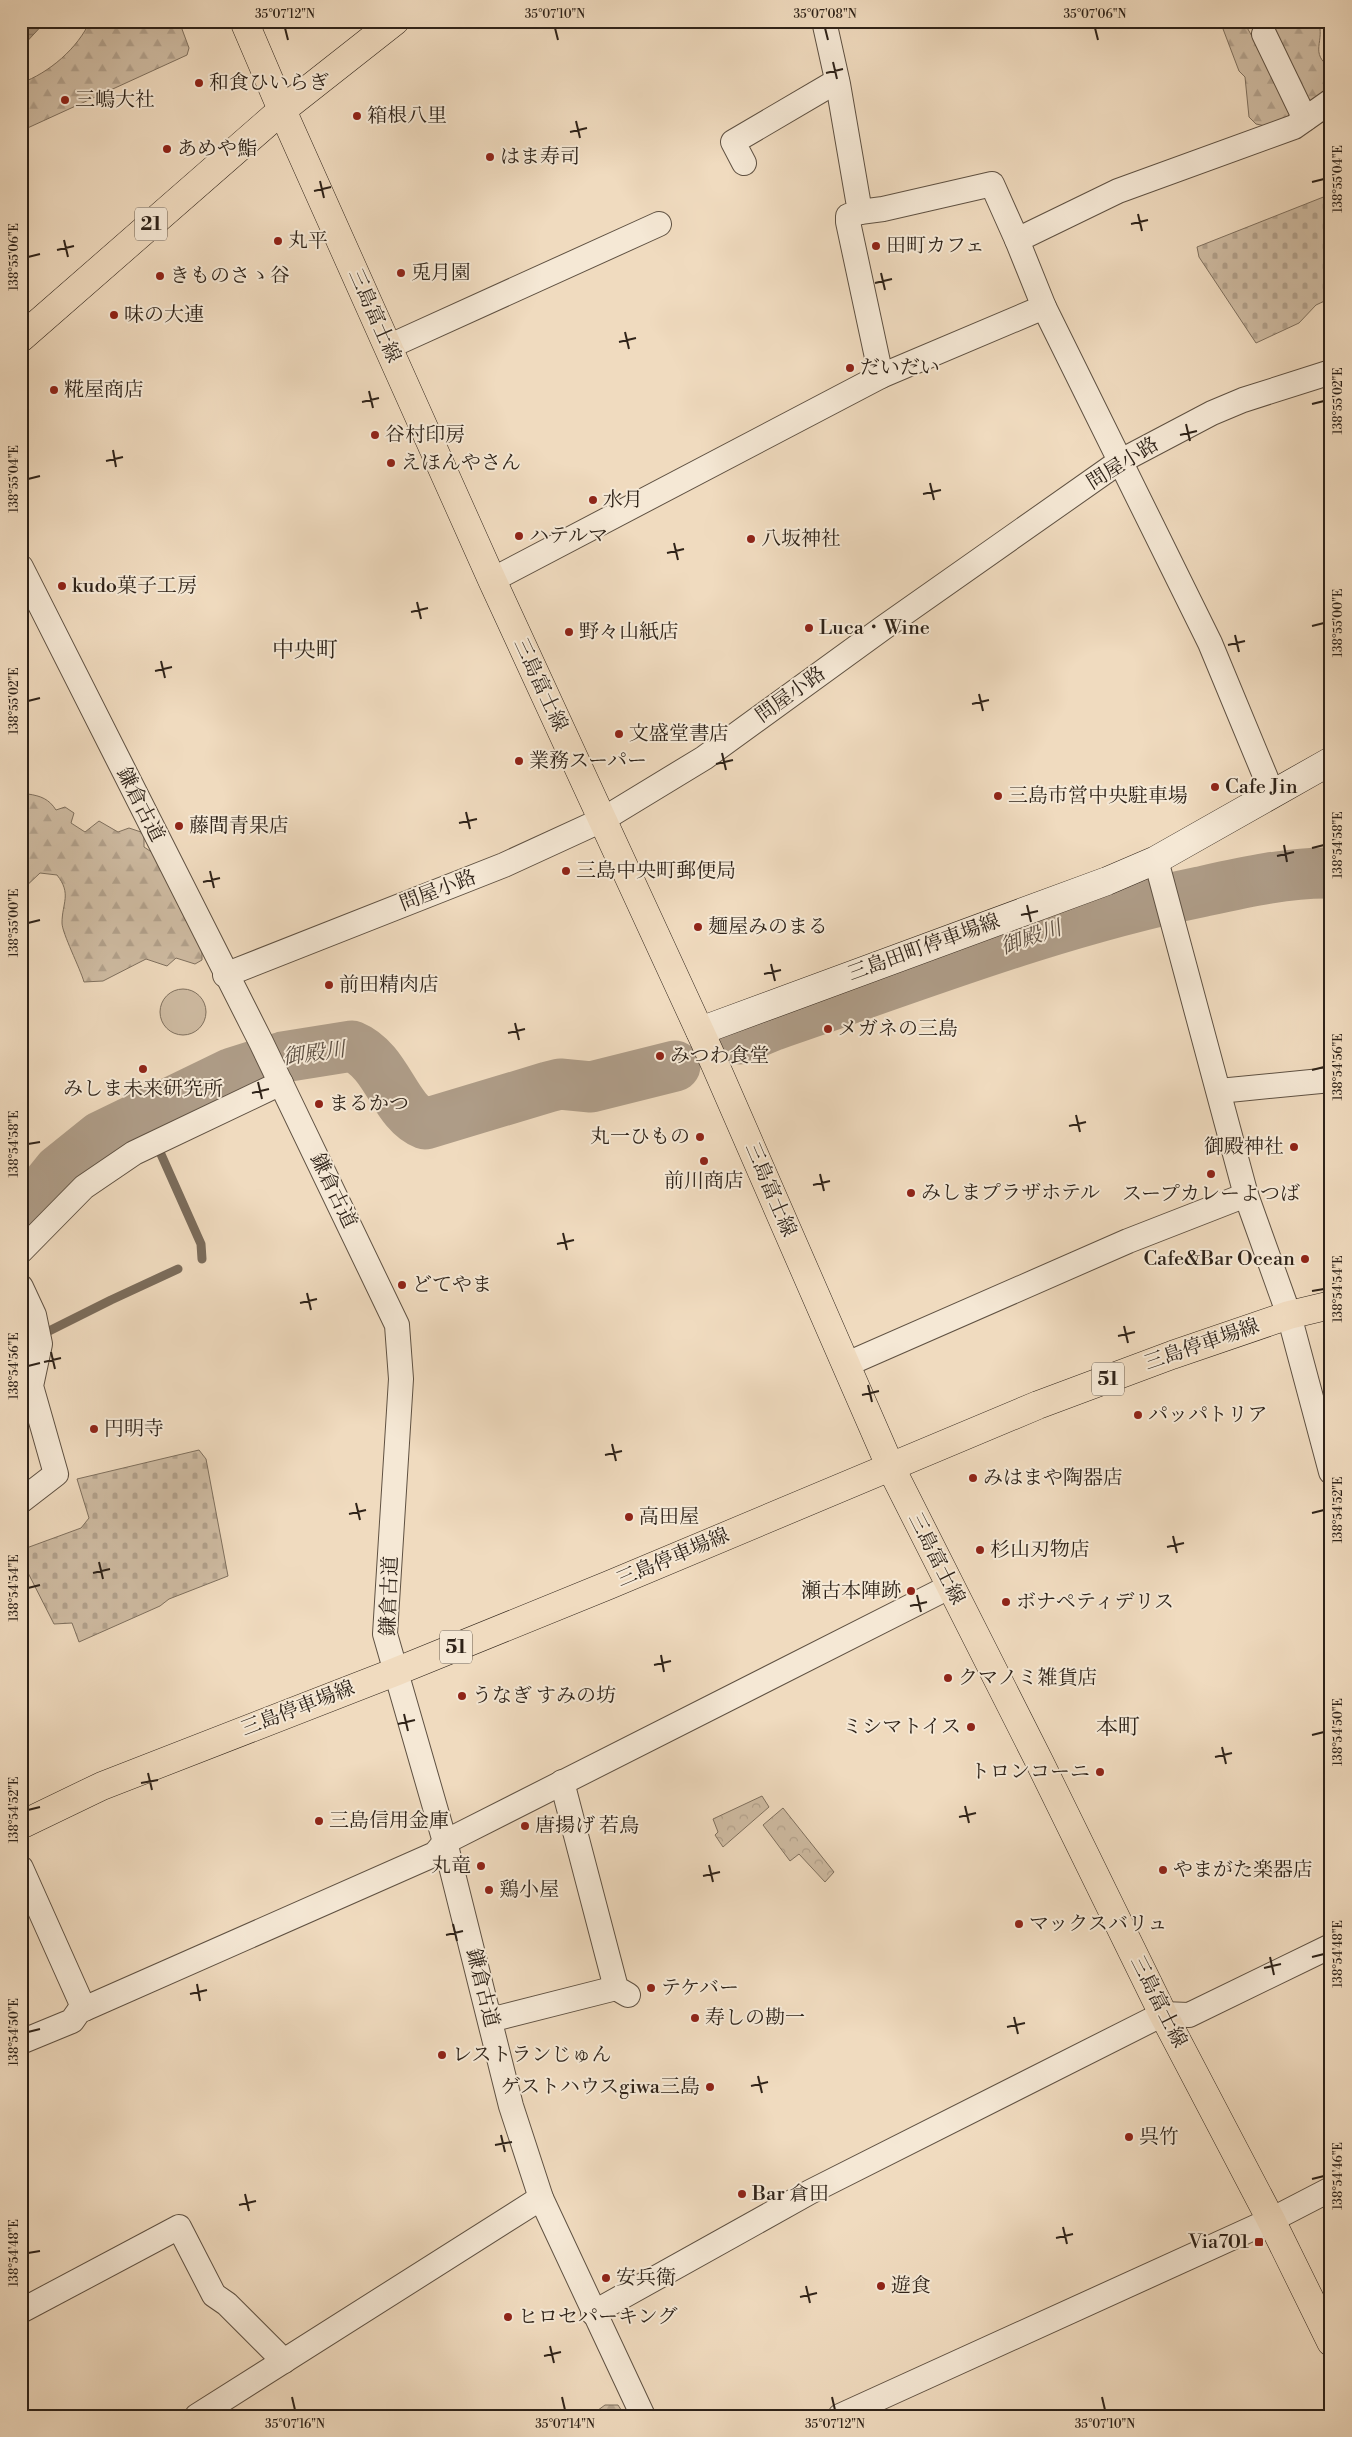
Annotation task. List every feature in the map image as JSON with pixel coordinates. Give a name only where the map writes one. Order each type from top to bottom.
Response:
[{"type":"main road","name":"三島富士線","points":[[244,21],[492,580],[700,1031],[890,1466],[949,1587],[1039,1760],[1163,2014],[1271,2220],[1331,2342]]},
{"type":"main road","name":"21","points":[[21,338],[282,110],[395,21]]},
{"type":"main road","name":"三島田町停車場線","points":[[700,1031],[1107,881],[1156,860],[1331,761]]},
{"type":"main road","name":"三島停車場線","points":[[21,1825],[102,1786],[395,1672],[609,1585],[1038,1405],[1172,1355],[1289,1315],[1331,1304]]},
{"type":"street","points":[[824,21],[838,81],[860,212]]},
{"type":"street","points":[[1264,34],[1305,119]]},
{"type":"street","points":[[744,163],[733,142],[838,81]]},
{"type":"street","points":[[1017,240],[1118,191],[1294,127],[1331,101]]},
{"type":"street","points":[[881,376],[848,216],[992,184],[1044,307],[1210,643],[1273,794]]},
{"type":"street","points":[[388,346],[659,224]]},
{"type":"street","points":[[492,580],[881,376],[1044,307]]},
{"type":"street","name":"問屋小路","points":[[225,975],[504,865],[602,820],[704,758],[883,628],[1120,462],[1212,413],[1243,400],[1331,372]]},
{"type":"street","name":"鎌倉古道","points":[[21,567],[225,975],[261,1042],[397,1325],[401,1379],[385,1634],[445,1842],[513,2113],[541,2198],[593,2313],[643,2416]]},
{"type":"street","points":[[1156,860],[1246,1195],[1289,1315],[1331,1472]]},
{"type":"street","points":[[21,1251],[84,1186],[134,1153],[278,1079]]},
{"type":"street","points":[[1219,1091],[1331,1080]]},
{"type":"street","points":[[845,1365],[1128,1241],[1246,1195]]},
{"type":"street","points":[[21,1287],[38,1335],[31,1386],[56,1474],[21,1501]]},
{"type":"street","points":[[21,2042],[72,2021],[79,2011],[435,1854],[445,1842],[949,1587]]},
{"type":"street","points":[[490,2020],[622,1991],[562,1782]]},
{"type":"street","points":[[21,1868],[84,2009]]},
{"type":"street","points":[[593,2313],[810,2192],[1163,2014],[1189,2015],[1331,1946]]},
{"type":"street","points":[[840,2416],[1271,2220],[1331,2189]]},
{"type":"street","points":[[197,2416],[541,2198]]},
{"type":"street","points":[[21,2311],[178,2227],[214,2296],[227,2304],[284,2361]]},
{"type":"green space","name":"三嶋大社","points":[[90,21],[179,21],[189,48],[187,55],[21,131],[21,83],[42,73],[62,58],[78,41]]},
{"type":"green space","points":[[1220,21],[1228,21],[1230,26],[1239,21],[1245,24],[1253,38],[1275,31],[1279,21],[1318,21],[1320,28],[1320,57],[1331,68],[1331,94],[1270,127],[1256,124],[1249,117],[1245,77],[1239,71]]},
{"type":"green space","points":[[1331,194],[1331,298],[1316,305],[1299,323],[1256,343],[1199,257],[1197,247]]},
{"type":"green space","points":[[28,794],[44,799],[56,810],[65,807],[74,813],[71,823],[85,832],[99,821],[118,832],[129,828],[144,833],[144,847],[159,857],[202,948],[202,960],[195,964],[176,958],[167,966],[146,959],[103,981],[84,982],[63,928],[62,916],[65,893],[62,882],[57,875],[40,873],[21,891],[21,802]]},
{"type":"green space","points":[[188,989],[200,995],[205,1003],[205,1021],[200,1029],[192,1034],[178,1035],[166,1029],[161,1021],[160,1007],[166,995],[174,990]]},
{"type":"green space","points":[[199,1450],[206,1459],[228,1576],[169,1599],[160,1606],[79,1642],[72,1623],[54,1624],[24,1565],[21,1550],[81,1528],[89,1518],[77,1479]]},
{"type":"green space","points":[[762,1796],[769,1807],[723,1847],[715,1835],[718,1832],[713,1819]]},
{"type":"green space","points":[[783,1808],[834,1872],[825,1882],[799,1854],[790,1861],[763,1825]]},
{"type":"green space","points":[[605,2405],[618,2405],[625,2416],[590,2416]]},
{"type":"shaded area","points":[[21,21],[46,21],[21,48]]},
{"type":"waterway","name":"御殿川","points":[[740,1039],[774,1025],[932,970],[1092,919],[1146,904],[1248,882],[1299,874],[1331,873]]},
{"type":"waterway","name":"御殿川","points":[[21,1217],[59,1170],[100,1137],[232,1073],[283,1057],[352,1046],[364,1053],[374,1063],[406,1109],[414,1118],[425,1124],[560,1084],[591,1087],[675,1066]]},
{"type":"waterway","points":[[141,1117],[148,1129]]},
{"type":"waterway","points":[[160,1152],[201,1244],[202,1259]]},
{"type":"waterway","points":[[21,1345],[178,1269]]},
{"type":"place","name":"和食ひいらぎ","points":[[199,83]]},
{"type":"place","name":"三嶋大社","points":[[65,100]]},
{"type":"place","name":"箱根八里","points":[[357,116]]},
{"type":"place","name":"あめや鮨","points":[[167,149]]},
{"type":"place","name":"はま寿司","points":[[490,157]]},
{"type":"place","name":"丸平","points":[[278,241]]},
{"type":"place","name":"田町カフェ","points":[[876,246]]},
{"type":"place","name":"兎月園","points":[[401,273]]},
{"type":"place","name":"きものさゝ谷","points":[[160,276]]},
{"type":"place","name":"味の大連","points":[[114,315]]},
{"type":"place","name":"だいだい","points":[[850,368]]},
{"type":"place","name":"糀屋商店","points":[[54,390]]},
{"type":"place","name":"谷村印房","points":[[375,435]]},
{"type":"place","name":"えほんやさん","points":[[391,463]]},
{"type":"place","name":"水月","points":[[593,500]]},
{"type":"place","name":"ハテルマ","points":[[519,536]]},
{"type":"place","name":"八坂神社","points":[[751,539]]},
{"type":"place","name":"kudo菓子工房","points":[[62,586]]},
{"type":"place","name":"Luca・Wine","points":[[809,628]]},
{"type":"place","name":"野々山紙店","points":[[569,632]]},
{"type":"place","name":"文盛堂書店","points":[[619,734]]},
{"type":"place","name":"業務スーパー","points":[[519,761]]},
{"type":"place","name":"Cafe Jin","points":[[1215,787]]},
{"type":"place","name":"三島市営中央駐車場","points":[[998,796]]},
{"type":"place","name":"藤間青果店","points":[[179,826]]},
{"type":"place","name":"三島中央町郵便局","points":[[566,871]]},
{"type":"place","name":"麺屋みのまる","points":[[698,927]]},
{"type":"place","name":"前田精肉店","points":[[329,985]]},
{"type":"place","name":"メガネの三島","points":[[828,1029]]},
{"type":"place","name":"みつわ食堂","points":[[660,1056]]},
{"type":"place","name":"みしま未来研究所","points":[[143,1069]]},
{"type":"place","name":"まるかつ","points":[[319,1104]]},
{"type":"place","name":"丸一ひもの","points":[[700,1137]]},
{"type":"place","name":"御殿神社","points":[[1294,1147]]},
{"type":"place","name":"前川商店","points":[[704,1161]]},
{"type":"place","name":"スープカレーよつば","points":[[1211,1174]]},
{"type":"place","name":"みしまプラザホテル","points":[[911,1193]]},
{"type":"place","name":"Cafe&Bar Ocean","points":[[1305,1259]]},
{"type":"place","name":"どてやま","points":[[402,1285]]},
{"type":"place","name":"パッパトリア","points":[[1138,1415]]},
{"type":"place","name":"円明寺","points":[[94,1429]]},
{"type":"place","name":"みはまや陶器店","points":[[973,1478]]},
{"type":"place","name":"高田屋","points":[[629,1517]]},
{"type":"place","name":"杉山刃物店","points":[[980,1550]]},
{"type":"place","name":"瀬古本陣跡","points":[[911,1591]]},
{"type":"place","name":"ボナペティデリス","points":[[1006,1602]]},
{"type":"place","name":"クマノミ雑貨店","points":[[948,1678]]},
{"type":"place","name":"うなぎ すみの坊","points":[[462,1696]]},
{"type":"place","name":"ミシマトイス","points":[[971,1727]]},
{"type":"place","name":"トロンコーニ","points":[[1100,1772]]},
{"type":"place","name":"三島信用金庫","points":[[319,1821]]},
{"type":"place","name":"唐揚げ 若鳥","points":[[525,1826]]},
{"type":"place","name":"丸竜","points":[[481,1866]]},
{"type":"place","name":"やまがた楽器店","points":[[1163,1870]]},
{"type":"place","name":"鶏小屋","points":[[489,1890]]},
{"type":"place","name":"マックスバリュ","points":[[1019,1924]]},
{"type":"place","name":"テケバー","points":[[651,1988]]},
{"type":"place","name":"寿しの勘一","points":[[695,2018]]},
{"type":"place","name":"レストランじゅん","points":[[442,2055]]},
{"type":"place","name":"ゲストハウスgiwa三島","points":[[710,2087]]},
{"type":"place","name":"呉竹","points":[[1129,2137]]},
{"type":"place","name":"Bar 倉田","points":[[742,2194]]},
{"type":"place","name":"Via701","points":[[1259,2242]]},
{"type":"place","name":"安兵衛","points":[[606,2278]]},
{"type":"place","name":"遊食","points":[[881,2286]]},
{"type":"place","name":"ヒロセパーキング","points":[[508,2317]]},
{"type":"district","name":"中央町","points":[[305,650]]},
{"type":"district","name":"本町","points":[[1118,1727]]}]
